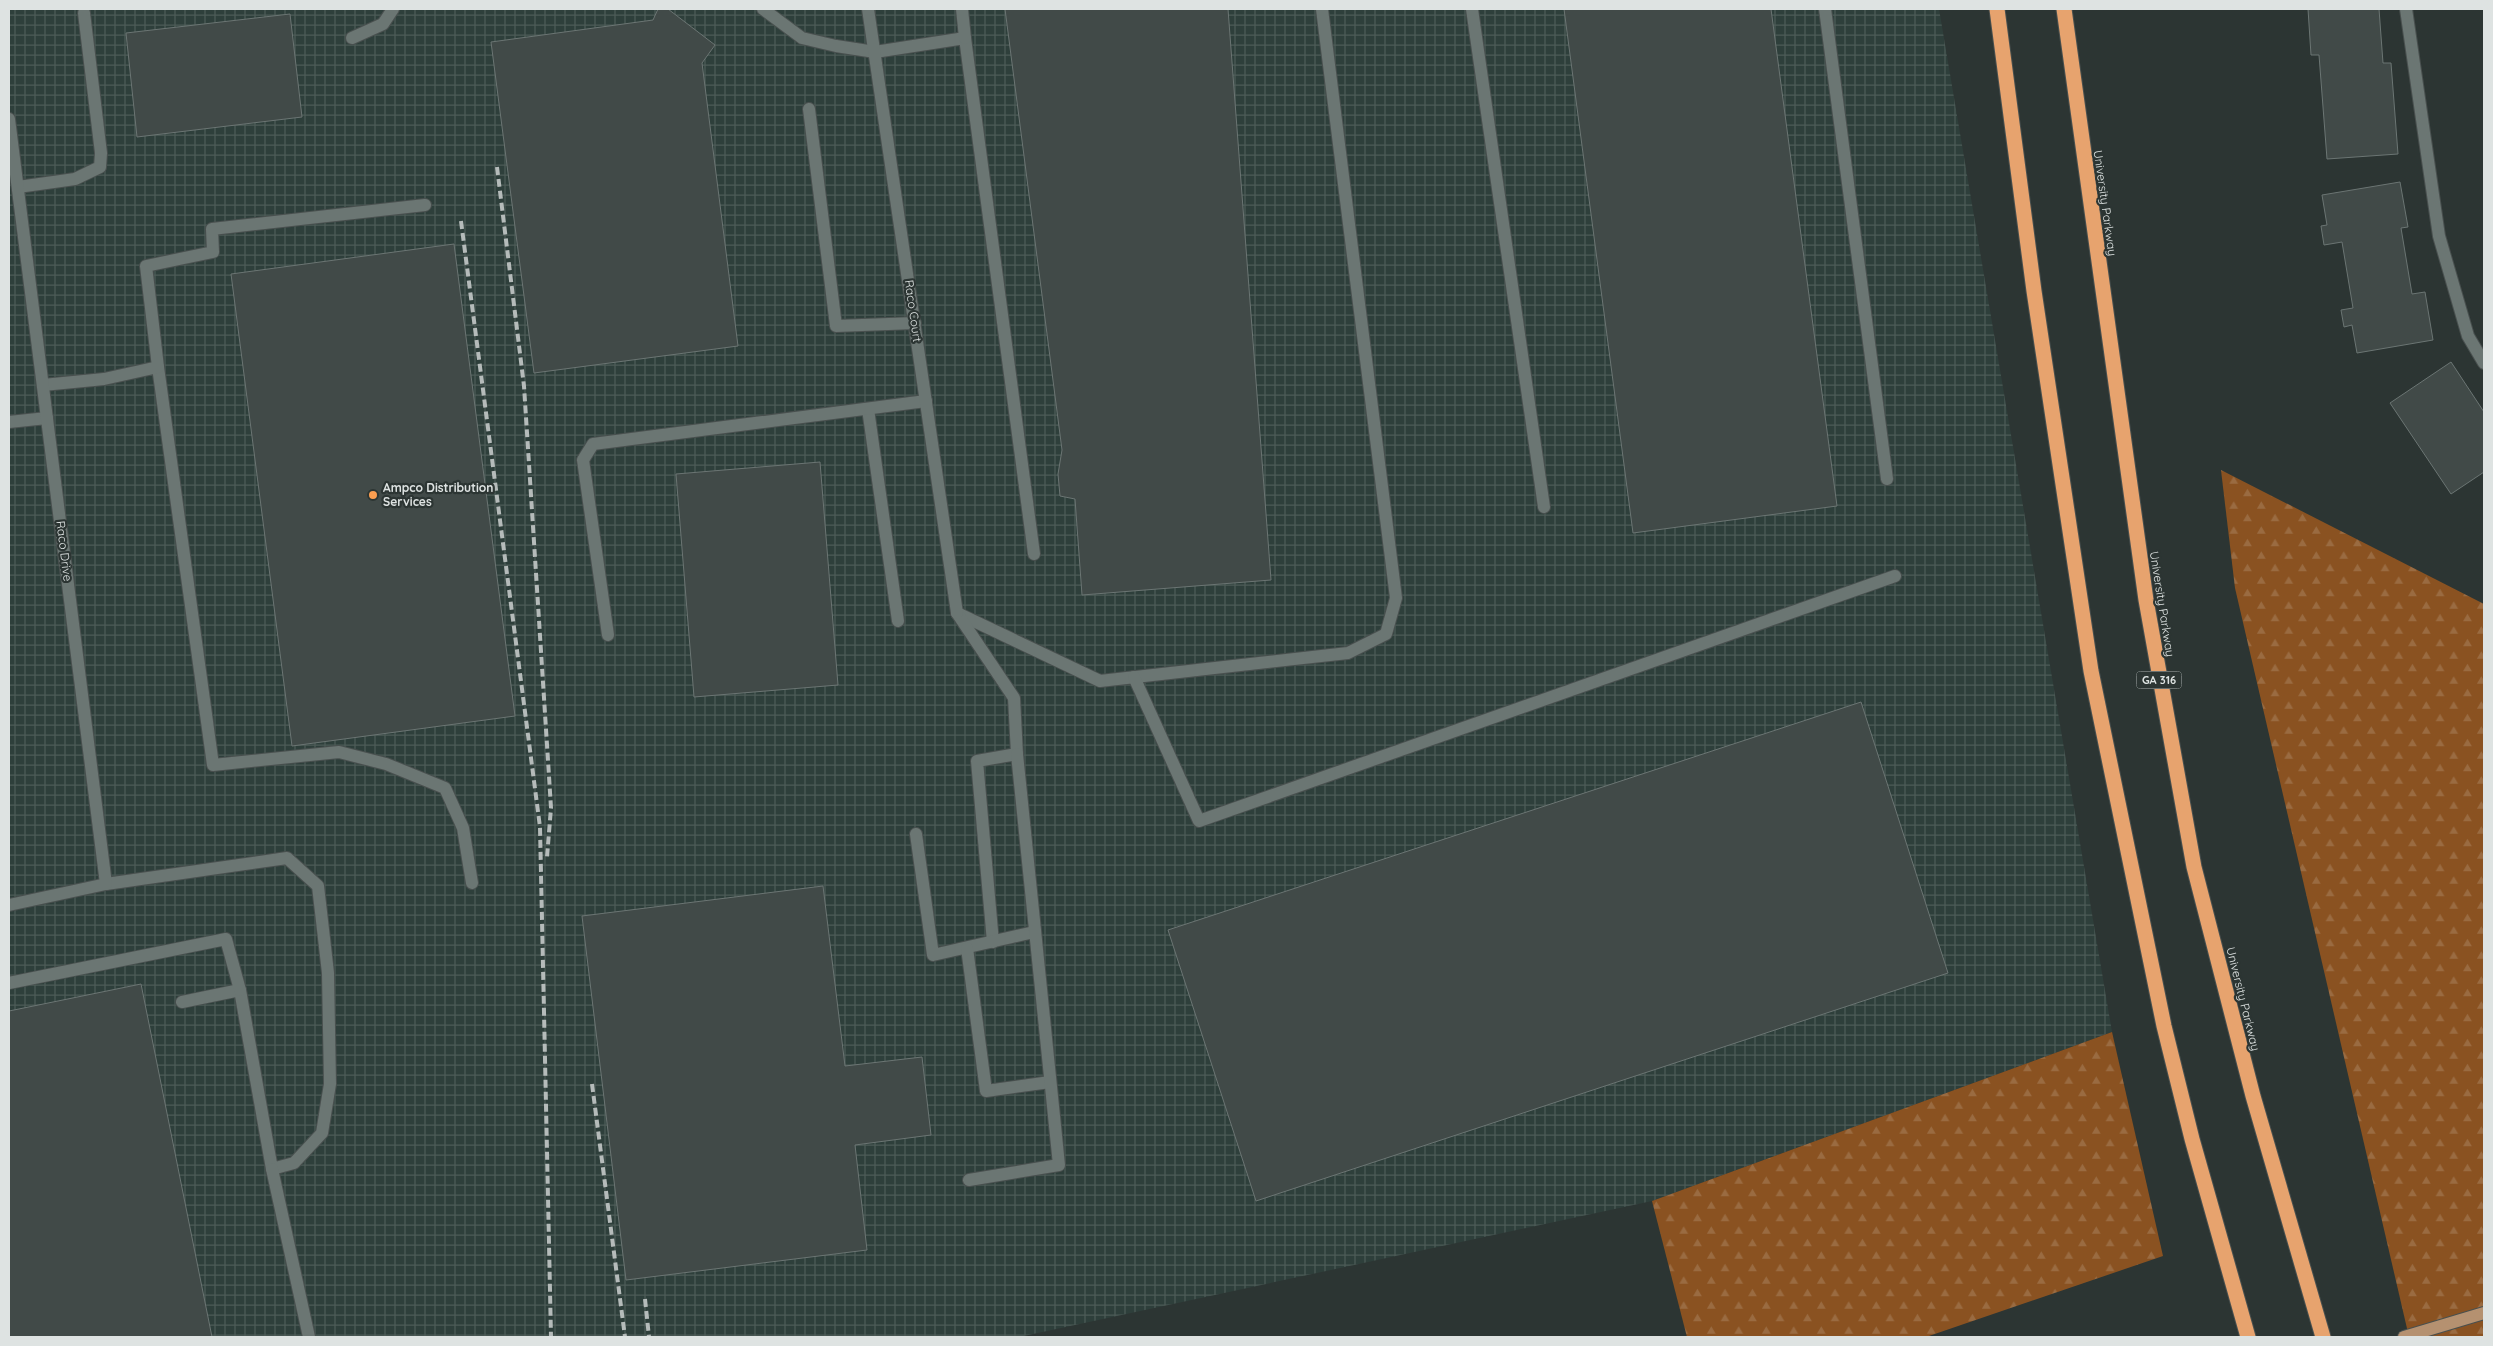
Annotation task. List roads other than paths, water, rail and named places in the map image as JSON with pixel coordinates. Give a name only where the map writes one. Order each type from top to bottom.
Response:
[{"type":"highway","points":[[1997,9],[2034,291],[2091,671],[2164,1026],[2195,1148],[2248,1337]]},
{"type":"highway","name":"University Parkway","points":[[2064,9],[2137,542],[2167,726],[2190,848],[2253,1096],[2323,1337]]},
{"type":"main road","points":[[2404,1337],[2462,1318],[2484,1313]]},
{"type":"street","points":[[352,38],[383,24],[393,9]]},
{"type":"street","points":[[763,9],[802,38],[875,52],[965,38]]},
{"type":"street","name":"Raco Court","points":[[868,9],[957,613]]},
{"type":"street","points":[[962,9],[1034,554]]},
{"type":"street","points":[[957,613],[1100,681],[1348,653],[1386,634],[1396,598],[1395,588],[1322,9]]},
{"type":"street","points":[[1472,9],[1544,507]]},
{"type":"street","points":[[1825,9],[1887,479]]},
{"type":"street","points":[[2406,9],[2439,236],[2468,336],[2484,363]]},
{"type":"street","points":[[18,187],[75,179],[100,167],[101,153],[84,13]]},
{"type":"street","points":[[809,109],[836,326],[915,323]]},
{"type":"street","name":"Raco Drive","points":[[9,118],[106,884]]},
{"type":"street","points":[[425,205],[212,229],[213,252],[146,266],[158,367],[213,765],[339,752],[386,764],[445,788],[464,828],[472,883]]},
{"type":"street","points":[[43,385],[104,378],[158,367]]},
{"type":"street","points":[[608,636],[582,460],[593,444],[926,402]]},
{"type":"street","points":[[868,409],[898,620]]},
{"type":"street","points":[[9,422],[47,418]]},
{"type":"street","points":[[1134,677],[1199,821],[1894,576]]},
{"type":"street","points":[[957,613],[1014,698],[1017,754],[1034,932],[1059,1165],[969,1180]]},
{"type":"street","points":[[994,942],[977,761],[1017,754]]},
{"type":"street","points":[[916,834],[933,955],[1034,932]]},
{"type":"street","points":[[9,905],[106,884],[287,858],[318,886],[328,973],[330,1084],[322,1133],[294,1163],[272,1169]]},
{"type":"street","points":[[9,983],[226,939],[240,990],[272,1169],[309,1337]]},
{"type":"street","points":[[967,948],[986,1091],[1050,1082]]},
{"type":"street","points":[[182,1002],[240,990]]},
{"type":"railway","points":[[497,167],[524,386],[551,808],[547,857]]},
{"type":"railway","points":[[461,221],[540,827],[551,1337]]},
{"type":"railway","points":[[592,1084],[625,1337]]},
{"type":"railway","points":[[645,1299],[649,1337]]},
{"type":"place","name":"Ampco Distribution Services","points":[[373,495]]}]
